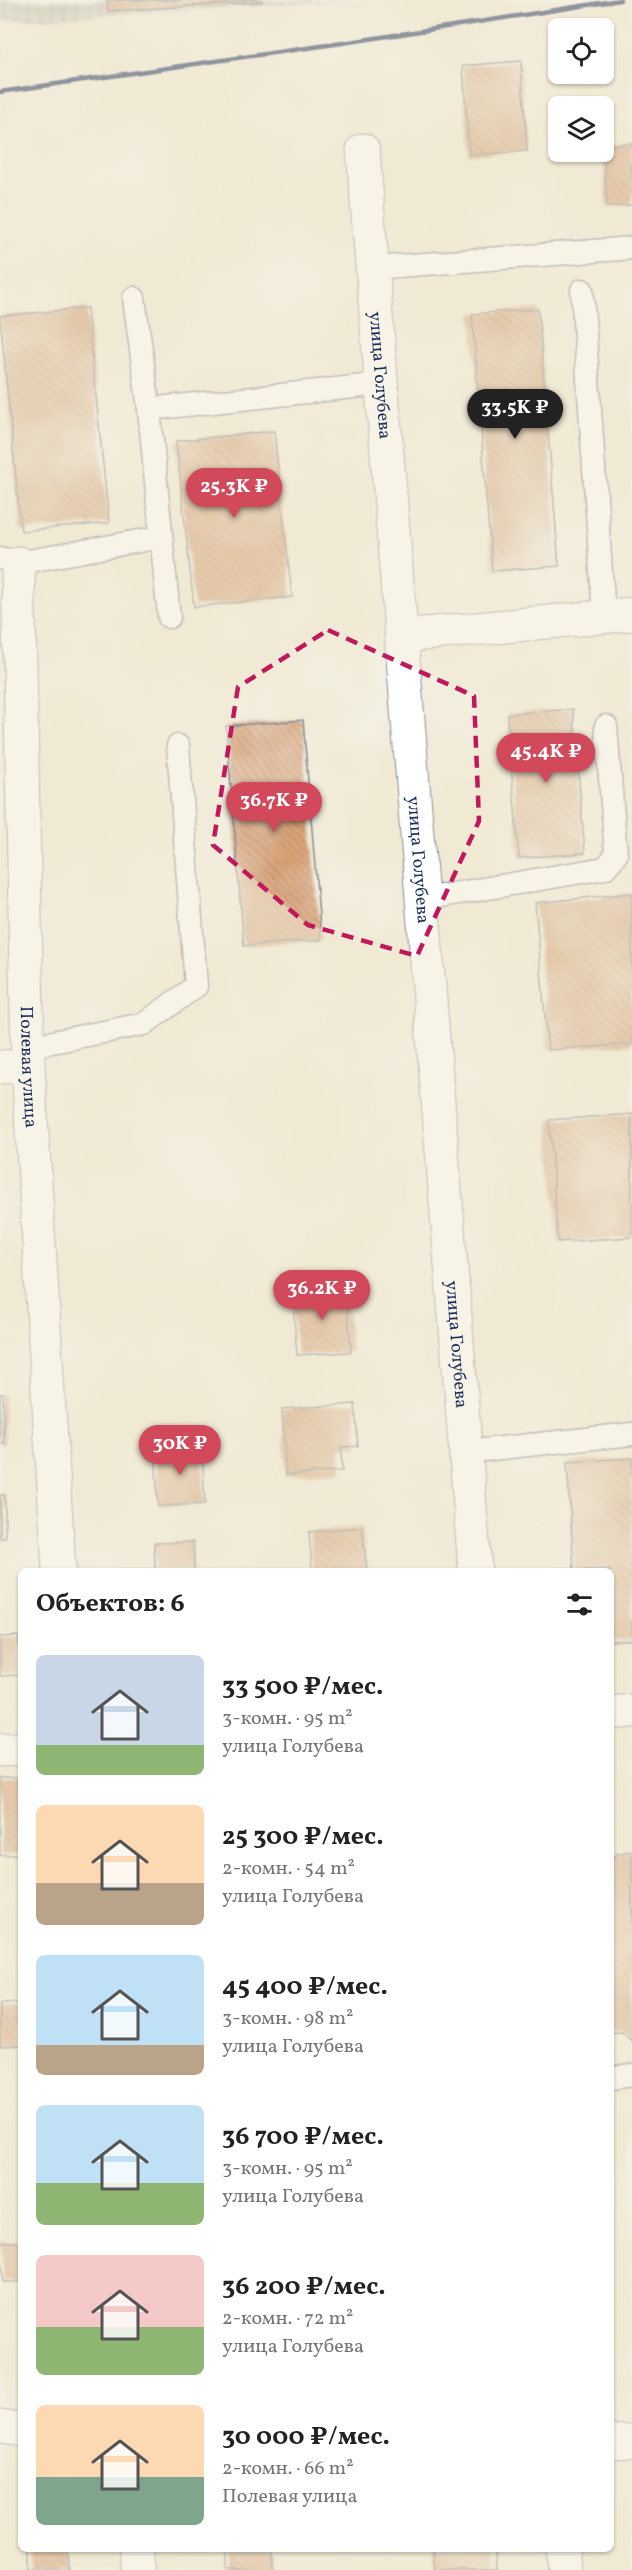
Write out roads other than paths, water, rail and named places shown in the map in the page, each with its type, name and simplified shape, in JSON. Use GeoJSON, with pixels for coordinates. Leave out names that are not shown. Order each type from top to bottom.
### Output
{"type":"FeatureCollection","features":[{"type":"Feature","properties":{"kind":"street","name":"улица Голубева"},"geometry":{"type":"LineString","coordinates":[[363,150],[424,899],[464,1452],[475,1568]]}},
{"type":"Feature","properties":{"kind":"street","name":"Полевая улица"},"geometry":{"type":"LineString","coordinates":[[9,560],[18,1060],[59,1568]]}},
{"type":"Feature","properties":{"kind":"street"},"geometry":{"type":"LineString","coordinates":[[402,636],[618,615]]}},
{"type":"Feature","properties":{"kind":"street"},"geometry":{"type":"LineString","coordinates":[[614,1713],[632,1711]]}},
{"type":"Feature","properties":{"kind":"street"},"geometry":{"type":"LineString","coordinates":[[0,1750],[18,1749]]}},
{"type":"Feature","properties":{"kind":"street"},"geometry":{"type":"LineString","coordinates":[[0,2427],[18,2430]]}},
{"type":"Feature","properties":{"kind":"street"},"geometry":{"type":"LineString","coordinates":[[614,2442],[632,2441]]}},
{"type":"Feature","properties":{"kind":"street"},"geometry":{"type":"LineString","coordinates":[[136,2552],[137,2570]]}},
{"type":"Feature","properties":{"kind":"street"},"geometry":{"type":"LineString","coordinates":[[562,2552],[564,2570]]}},
{"type":"Feature","properties":{"kind":"lane"},"geometry":{"type":"LineString","coordinates":[[373,268],[632,248]]}},
{"type":"Feature","properties":{"kind":"lane"},"geometry":{"type":"LineString","coordinates":[[582,290],[618,615]]}},
{"type":"Feature","properties":{"kind":"lane"},"geometry":{"type":"LineString","coordinates":[[134,298],[149,409],[169,617]]}},
{"type":"Feature","properties":{"kind":"lane"},"geometry":{"type":"LineString","coordinates":[[149,409],[382,384]]}},
{"type":"Feature","properties":{"kind":"lane"},"geometry":{"type":"LineString","coordinates":[[9,560],[161,537]]}},
{"type":"Feature","properties":{"kind":"lane"},"geometry":{"type":"LineString","coordinates":[[424,899],[605,868],[616,855],[606,726]]}},
{"type":"Feature","properties":{"kind":"lane"},"geometry":{"type":"LineString","coordinates":[[18,1060],[144,1024],[196,986],[178,746]]}},
{"type":"Feature","properties":{"kind":"lane"},"geometry":{"type":"LineString","coordinates":[[464,1452],[632,1434]]}},
{"type":"Feature","properties":{"kind":"lane"},"geometry":{"type":"LineString","coordinates":[[614,2077],[632,2075]]}},
{"type":"Feature","properties":{"kind":"railway"},"geometry":{"type":"LineString","coordinates":[[0,92],[356,41],[620,0]]}}]}
